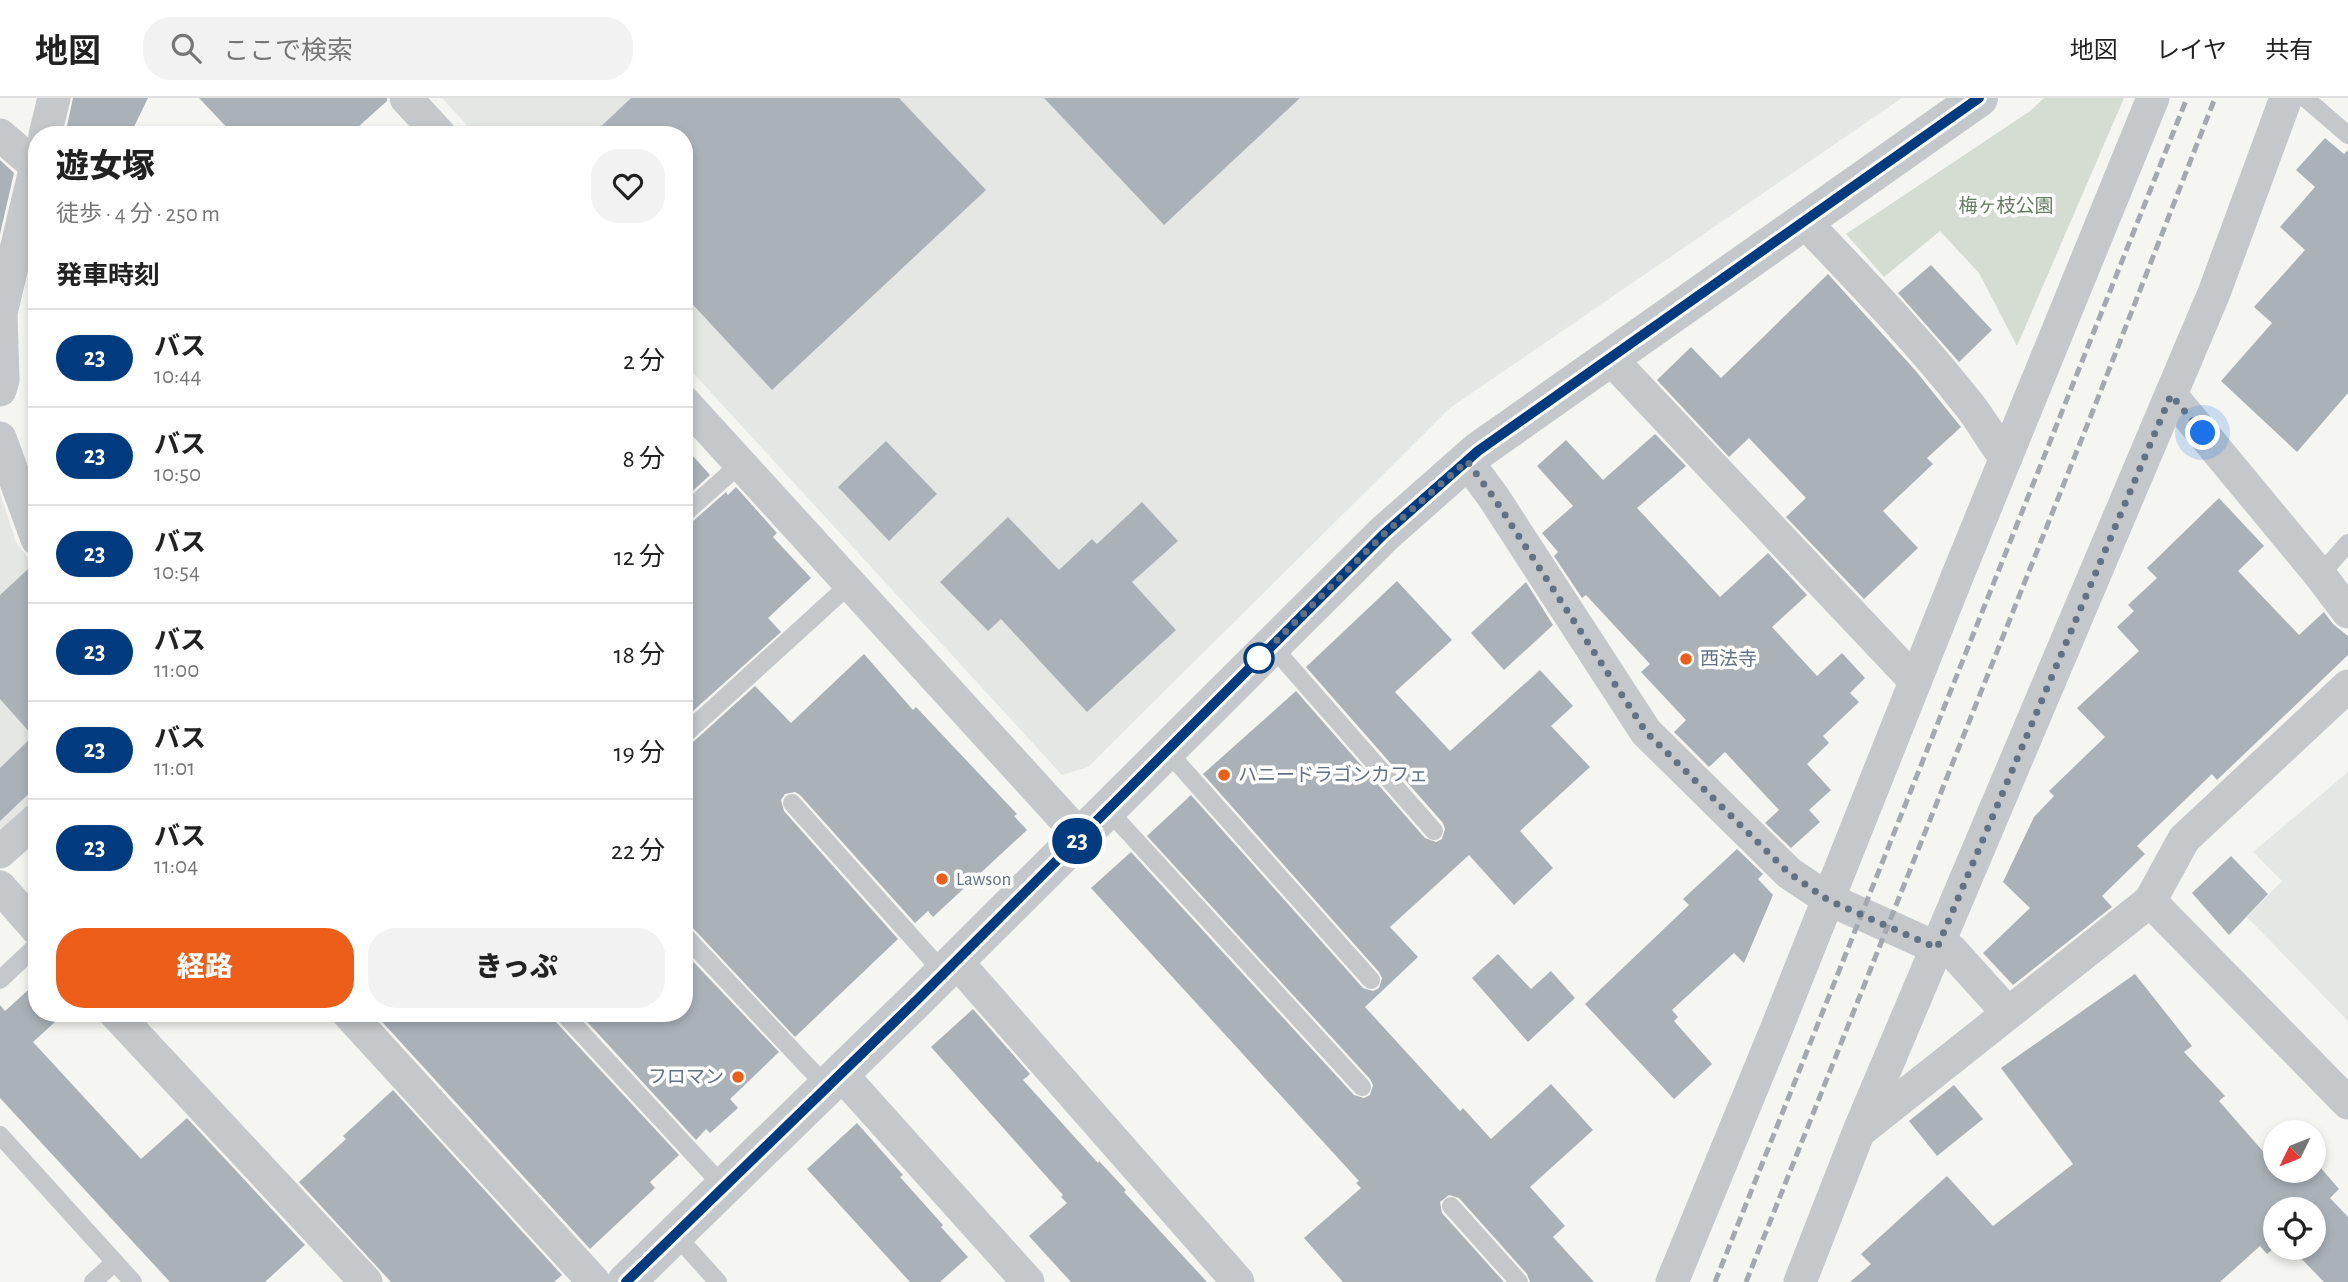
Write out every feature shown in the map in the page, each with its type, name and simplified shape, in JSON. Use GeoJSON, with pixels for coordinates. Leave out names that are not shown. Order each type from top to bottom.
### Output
{"type":"FeatureCollection","features":[{"type":"Feature","properties":{"kind":"street"},"geometry":{"type":"LineString","coordinates":[[46,126],[54,98]]}},
{"type":"Feature","properties":{"kind":"street"},"geometry":{"type":"LineString","coordinates":[[406,98],[432,126]]}},
{"type":"Feature","properties":{"kind":"street"},"geometry":{"type":"LineString","coordinates":[[634,1279],[675,1234],[950,967],[1384,534],[1478,451],[1979,98]]}},
{"type":"Feature","properties":{"kind":"street"},"geometry":{"type":"LineString","coordinates":[[1672,1282],[2154,98]]}},
{"type":"Feature","properties":{"kind":"street"},"geometry":{"type":"LineString","coordinates":[[1800,1282],[1859,1131],[2214,293],[2286,98]]}},
{"type":"Feature","properties":{"kind":"street"},"geometry":{"type":"LineString","coordinates":[[0,135],[28,149]]}},
{"type":"Feature","properties":{"kind":"street"},"geometry":{"type":"LineString","coordinates":[[0,390],[3,380],[1,313],[28,200]]}},
{"type":"Feature","properties":{"kind":"street"},"geometry":{"type":"LineString","coordinates":[[1804,221],[1877,298],[1971,407],[1990,439],[2006,458]]}},
{"type":"Feature","properties":{"kind":"street"},"geometry":{"type":"LineString","coordinates":[[1610,358],[1915,681]]}},
{"type":"Feature","properties":{"kind":"street"},"geometry":{"type":"LineString","coordinates":[[2171,395],[2348,612]]}},
{"type":"Feature","properties":{"kind":"street"},"geometry":{"type":"LineString","coordinates":[[693,412],[1081,837]]}},
{"type":"Feature","properties":{"kind":"street"},"geometry":{"type":"LineString","coordinates":[[0,438],[28,514]]}},
{"type":"Feature","properties":{"kind":"street"},"geometry":{"type":"LineString","coordinates":[[1467,461],[1502,510],[1646,732],[1789,873],[1828,900],[1937,948],[1951,950],[2008,1013]]}},
{"type":"Feature","properties":{"kind":"street"},"geometry":{"type":"LineString","coordinates":[[1859,1131],[2150,901],[2184,839],[2348,686]]}},
{"type":"Feature","properties":{"kind":"street"},"geometry":{"type":"LineString","coordinates":[[0,852],[28,827]]}},
{"type":"Feature","properties":{"kind":"street"},"geometry":{"type":"LineString","coordinates":[[0,887],[28,919]]}},
{"type":"Feature","properties":{"kind":"street"},"geometry":{"type":"LineString","coordinates":[[2150,901],[2348,1103]]}},
{"type":"Feature","properties":{"kind":"street"},"geometry":{"type":"LineString","coordinates":[[950,967],[1238,1282]]}},
{"type":"Feature","properties":{"kind":"street"},"geometry":{"type":"LineString","coordinates":[[123,1022],[366,1282]]}},
{"type":"Feature","properties":{"kind":"street"},"geometry":{"type":"LineString","coordinates":[[356,1022],[594,1282]]}},
{"type":"Feature","properties":{"kind":"street"},"geometry":{"type":"LineString","coordinates":[[834,1080],[1028,1282]]}},
{"type":"Feature","properties":{"kind":"lane"},"geometry":{"type":"LineString","coordinates":[[2305,98],[2348,135]]}},
{"type":"Feature","properties":{"kind":"lane"},"geometry":{"type":"LineString","coordinates":[[693,506],[740,464]]}},
{"type":"Feature","properties":{"kind":"lane"},"geometry":{"type":"LineString","coordinates":[[2320,575],[2348,543]]}},
{"type":"Feature","properties":{"kind":"lane"},"geometry":{"type":"LineString","coordinates":[[693,726],[850,583]]}},
{"type":"Feature","properties":{"kind":"lane"},"geometry":{"type":"LineString","coordinates":[[1272,646],[1434,831]]}},
{"type":"Feature","properties":{"kind":"lane"},"geometry":{"type":"LineString","coordinates":[[1167,751],[1371,980]]}},
{"type":"Feature","properties":{"kind":"lane"},"geometry":{"type":"LineString","coordinates":[[792,803],[950,967]]}},
{"type":"Feature","properties":{"kind":"lane"},"geometry":{"type":"LineString","coordinates":[[1108,810],[1362,1087]]}},
{"type":"Feature","properties":{"kind":"lane"},"geometry":{"type":"LineString","coordinates":[[693,944],[834,1080]]}},
{"type":"Feature","properties":{"kind":"lane"},"geometry":{"type":"LineString","coordinates":[[0,980],[28,954]]}},
{"type":"Feature","properties":{"kind":"lane"},"geometry":{"type":"LineString","coordinates":[[571,1022],[723,1187]]}},
{"type":"Feature","properties":{"kind":"lane"},"geometry":{"type":"LineString","coordinates":[[0,1135],[133,1282]]}},
{"type":"Feature","properties":{"kind":"lane"},"geometry":{"type":"LineString","coordinates":[[1451,1206],[1519,1282]]}},
{"type":"Feature","properties":{"kind":"lane"},"geometry":{"type":"LineString","coordinates":[[675,1234],[718,1282]]}},
{"type":"Feature","properties":{"kind":"lane"},"geometry":{"type":"LineString","coordinates":[[93,1282],[115,1262]]}},
{"type":"Feature","properties":{"kind":"shaded area"},"geometry":{"type":"Polygon","coordinates":[[[442,98],[1902,98],[1450,408],[1088,767],[1062,775],[693,373],[693,126],[468,126],[442,98]]]}},
{"type":"Feature","properties":{"kind":"shaded area"},"geometry":{"type":"Polygon","coordinates":[[[0,493],[16,542],[28,558],[28,810],[0,836],[0,493]]]}},
{"type":"Feature","properties":{"kind":"shaded area"},"geometry":{"type":"Polygon","coordinates":[[[2348,772],[2348,1021],[2247,917],[2282,881],[2253,852],[2348,772]]]}},
{"type":"Feature","properties":{"kind":"green space","name":"梅ヶ枝公園"},"geometry":{"type":"Polygon","coordinates":[[[2044,98],[2124,98],[2017,346],[1979,273],[1940,231],[1884,277],[1846,234],[2030,111],[2044,98]]]}},
{"type":"Feature","properties":{"kind":"building"},"geometry":{"type":"Polygon","coordinates":[[[73,98],[148,98],[134,126],[67,126],[73,98]]]}},
{"type":"Feature","properties":{"kind":"building"},"geometry":{"type":"Polygon","coordinates":[[[199,98],[387,98],[387,101],[359,126],[225,126],[199,98]]]}},
{"type":"Feature","properties":{"kind":"building"},"geometry":{"type":"Polygon","coordinates":[[[631,98],[899,98],[986,190],[772,390],[693,305],[693,126],[601,126],[631,98]]]}},
{"type":"Feature","properties":{"kind":"building"},"geometry":{"type":"Polygon","coordinates":[[[1044,98],[1300,98],[1164,225],[1044,98]]]}},
{"type":"Feature","properties":{"kind":"building"},"geometry":{"type":"Polygon","coordinates":[[[2325,138],[2344,154],[2348,150],[2348,393],[2297,452],[2221,381],[2272,323],[2254,307],[2305,250],[2280,227],[2315,187],[2296,170],[2325,138]]]}},
{"type":"Feature","properties":{"kind":"building"},"geometry":{"type":"Polygon","coordinates":[[[0,160],[14,173],[0,234],[0,160]]]}},
{"type":"Feature","properties":{"kind":"building"},"geometry":{"type":"Polygon","coordinates":[[[1931,265],[1992,330],[1959,362],[1898,293],[1931,265]]]}},
{"type":"Feature","properties":{"kind":"building"},"geometry":{"type":"Polygon","coordinates":[[[1828,274],[1915,370],[1961,427],[1927,458],[1933,464],[1883,511],[1918,548],[1864,599],[1786,517],[1806,498],[1749,438],[1729,457],[1657,380],[1691,347],[1721,378],[1828,274]]]}},
{"type":"Feature","properties":{"kind":"building"},"geometry":{"type":"Polygon","coordinates":[[[1655,434],[1686,466],[1637,508],[1720,597],[1768,553],[1807,595],[1772,627],[1817,676],[1842,653],[1865,678],[1850,693],[1859,702],[1823,736],[1829,743],[1807,764],[1831,790],[1809,810],[1820,822],[1791,848],[1765,823],[1779,810],[1725,752],[1709,767],[1674,732],[1686,720],[1641,672],[1650,664],[1586,595],[1582,598],[1554,556],[1558,552],[1542,533],[1573,506],[1537,466],[1566,440],[1603,480],[1655,434]]]}},
{"type":"Feature","properties":{"kind":"building"},"geometry":{"type":"Polygon","coordinates":[[[886,441],[937,494],[889,541],[838,487],[886,441]]]}},
{"type":"Feature","properties":{"kind":"building"},"geometry":{"type":"Polygon","coordinates":[[[693,456],[710,475],[693,491],[693,456]]]}},
{"type":"Feature","properties":{"kind":"building"},"geometry":{"type":"Polygon","coordinates":[[[736,487],[777,533],[773,537],[811,578],[768,618],[781,632],[693,711],[693,521],[726,492],[728,495],[736,487]]]}},
{"type":"Feature","properties":{"kind":"building"},"geometry":{"type":"Polygon","coordinates":[[[2219,498],[2264,546],[2238,571],[2299,635],[2324,612],[2333,624],[2348,636],[2348,655],[2217,780],[2212,774],[2137,846],[2145,854],[2102,896],[2112,907],[2013,985],[1983,953],[2030,908],[2003,882],[2034,817],[2054,796],[2049,791],[2105,737],[2077,708],[2139,651],[2117,627],[2134,611],[2128,605],[2157,578],[2147,568],[2219,498]]]}},
{"type":"Feature","properties":{"kind":"building"},"geometry":{"type":"Polygon","coordinates":[[[1142,502],[1178,541],[1132,582],[1176,630],[1087,712],[1001,619],[988,631],[940,582],[1008,517],[1059,570],[1092,539],[1097,544],[1142,502]]]}},
{"type":"Feature","properties":{"kind":"building"},"geometry":{"type":"Polygon","coordinates":[[[28,569],[28,730],[0,699],[0,595],[28,569]]]}},
{"type":"Feature","properties":{"kind":"building"},"geometry":{"type":"Polygon","coordinates":[[[1397,581],[1452,640],[1395,692],[1450,751],[1540,670],[1573,706],[1551,726],[1590,767],[1520,831],[1553,868],[1514,905],[1469,855],[1390,927],[1418,957],[1365,1007],[1460,1111],[1463,1108],[1491,1139],[1551,1084],[1593,1130],[1530,1187],[1565,1226],[1553,1237],[1594,1282],[1530,1282],[1527,1274],[1459,1198],[1449,1195],[1440,1202],[1442,1213],[1504,1282],[1343,1282],[1304,1238],[1361,1188],[1356,1183],[1359,1181],[1091,888],[1131,852],[1354,1095],[1364,1098],[1370,1095],[1373,1085],[1370,1079],[1147,836],[1191,795],[1363,988],[1373,991],[1379,988],[1382,978],[1379,972],[1203,774],[1296,691],[1425,838],[1436,842],[1442,839],[1445,829],[1443,823],[1306,667],[1397,581]]]}},
{"type":"Feature","properties":{"kind":"building"},"geometry":{"type":"Polygon","coordinates":[[[1526,582],[1553,625],[1504,670],[1471,633],[1526,582]]]}},
{"type":"Feature","properties":{"kind":"building"},"geometry":{"type":"Polygon","coordinates":[[[864,654],[913,710],[916,707],[1017,814],[1014,816],[1027,830],[933,917],[928,911],[915,923],[800,795],[795,792],[785,794],[781,800],[784,811],[898,939],[795,1037],[693,928],[693,742],[755,686],[791,723],[864,654]]]}},
{"type":"Feature","properties":{"kind":"building"},"geometry":{"type":"Polygon","coordinates":[[[28,741],[28,795],[0,821],[0,768],[28,741]]]}},
{"type":"Feature","properties":{"kind":"building"},"geometry":{"type":"Polygon","coordinates":[[[1737,849],[1763,874],[1758,879],[1773,895],[1744,963],[1734,953],[1672,1010],[1678,1017],[1674,1021],[1712,1064],[1674,1099],[1585,1004],[1689,905],[1683,899],[1737,849]]]}},
{"type":"Feature","properties":{"kind":"building"},"geometry":{"type":"Polygon","coordinates":[[[2231,856],[2268,894],[2229,935],[2192,893],[2231,856]]]}},
{"type":"Feature","properties":{"kind":"building"},"geometry":{"type":"Polygon","coordinates":[[[1498,954],[1531,989],[1551,971],[1575,998],[1528,1042],[1472,978],[1498,954]]]}},
{"type":"Feature","properties":{"kind":"building"},"geometry":{"type":"Polygon","coordinates":[[[693,961],[779,1052],[730,1099],[738,1108],[710,1133],[706,1129],[696,1140],[587,1022],[693,1022],[693,961]]]}},
{"type":"Feature","properties":{"kind":"building"},"geometry":{"type":"Polygon","coordinates":[[[2135,974],[2192,1046],[2184,1052],[2225,1096],[2219,1101],[2263,1151],[2263,1183],[2326,1183],[2326,1174],[2339,1189],[2330,1198],[2348,1217],[2348,1282],[2324,1282],[2303,1260],[2326,1260],[2326,1197],[2263,1197],[2263,1249],[2260,1246],[2220,1282],[1850,1282],[1871,1264],[1861,1254],[1947,1176],[1993,1226],[2073,1164],[2001,1068],[2135,974]]]}},
{"type":"Feature","properties":{"kind":"building"},"geometry":{"type":"Polygon","coordinates":[[[28,990],[28,1022],[55,1022],[33,1042],[141,1159],[187,1118],[305,1245],[265,1282],[170,1282],[0,1098],[0,1005],[5,1011],[28,990]]]}},
{"type":"Feature","properties":{"kind":"building"},"geometry":{"type":"Polygon","coordinates":[[[973,1009],[1030,1074],[1023,1080],[1207,1282],[1071,1282],[1029,1236],[1067,1203],[1061,1197],[1063,1195],[931,1047],[973,1009]]]}},
{"type":"Feature","properties":{"kind":"building"},"geometry":{"type":"Polygon","coordinates":[[[382,1022],[556,1022],[679,1155],[650,1182],[655,1188],[590,1249],[382,1022]]]}},
{"type":"Feature","properties":{"kind":"building"},"geometry":{"type":"Polygon","coordinates":[[[1954,1085],[1983,1119],[1937,1156],[1909,1121],[1954,1085]]]}},
{"type":"Feature","properties":{"kind":"building"},"geometry":{"type":"Polygon","coordinates":[[[393,1090],[562,1275],[554,1282],[391,1282],[299,1182],[346,1139],[343,1136],[393,1090]]]}},
{"type":"Feature","properties":{"kind":"building"},"geometry":{"type":"Polygon","coordinates":[[[857,1123],[903,1175],[900,1177],[968,1257],[940,1282],[910,1282],[807,1169],[857,1123]]]}},
{"type":"Feature","properties":{"kind":"railway"},"geometry":{"type":"LineString","coordinates":[[1715,1282],[2187,98]]}},
{"type":"Feature","properties":{"kind":"railway"},"geometry":{"type":"LineString","coordinates":[[1746,1282],[2215,98]]}},
{"type":"Feature","properties":{"kind":"bus line","name":"23"},"geometry":{"type":"LineString","coordinates":[[626,1282],[919,998],[1384,534],[1478,451],[1979,98]]}},
{"type":"Feature","properties":{"kind":"place","name":"西法寺"},"geometry":{"type":"Point","coordinates":[1686,659]}},
{"type":"Feature","properties":{"kind":"place","name":"ハニードラゴンカフェ"},"geometry":{"type":"Point","coordinates":[1224,775]}},
{"type":"Feature","properties":{"kind":"place","name":"Lawson"},"geometry":{"type":"Point","coordinates":[942,879]}},
{"type":"Feature","properties":{"kind":"place","name":"フロマン"},"geometry":{"type":"Point","coordinates":[738,1077]}},
{"type":"Feature","properties":{"kind":"route"},"geometry":{"type":"LineString","coordinates":[[1259,658],[1384,534],[1467,461],[1494,498],[1646,732],[1789,873],[1828,900],[1937,948],[2171,395],[2203,433]]}}]}
